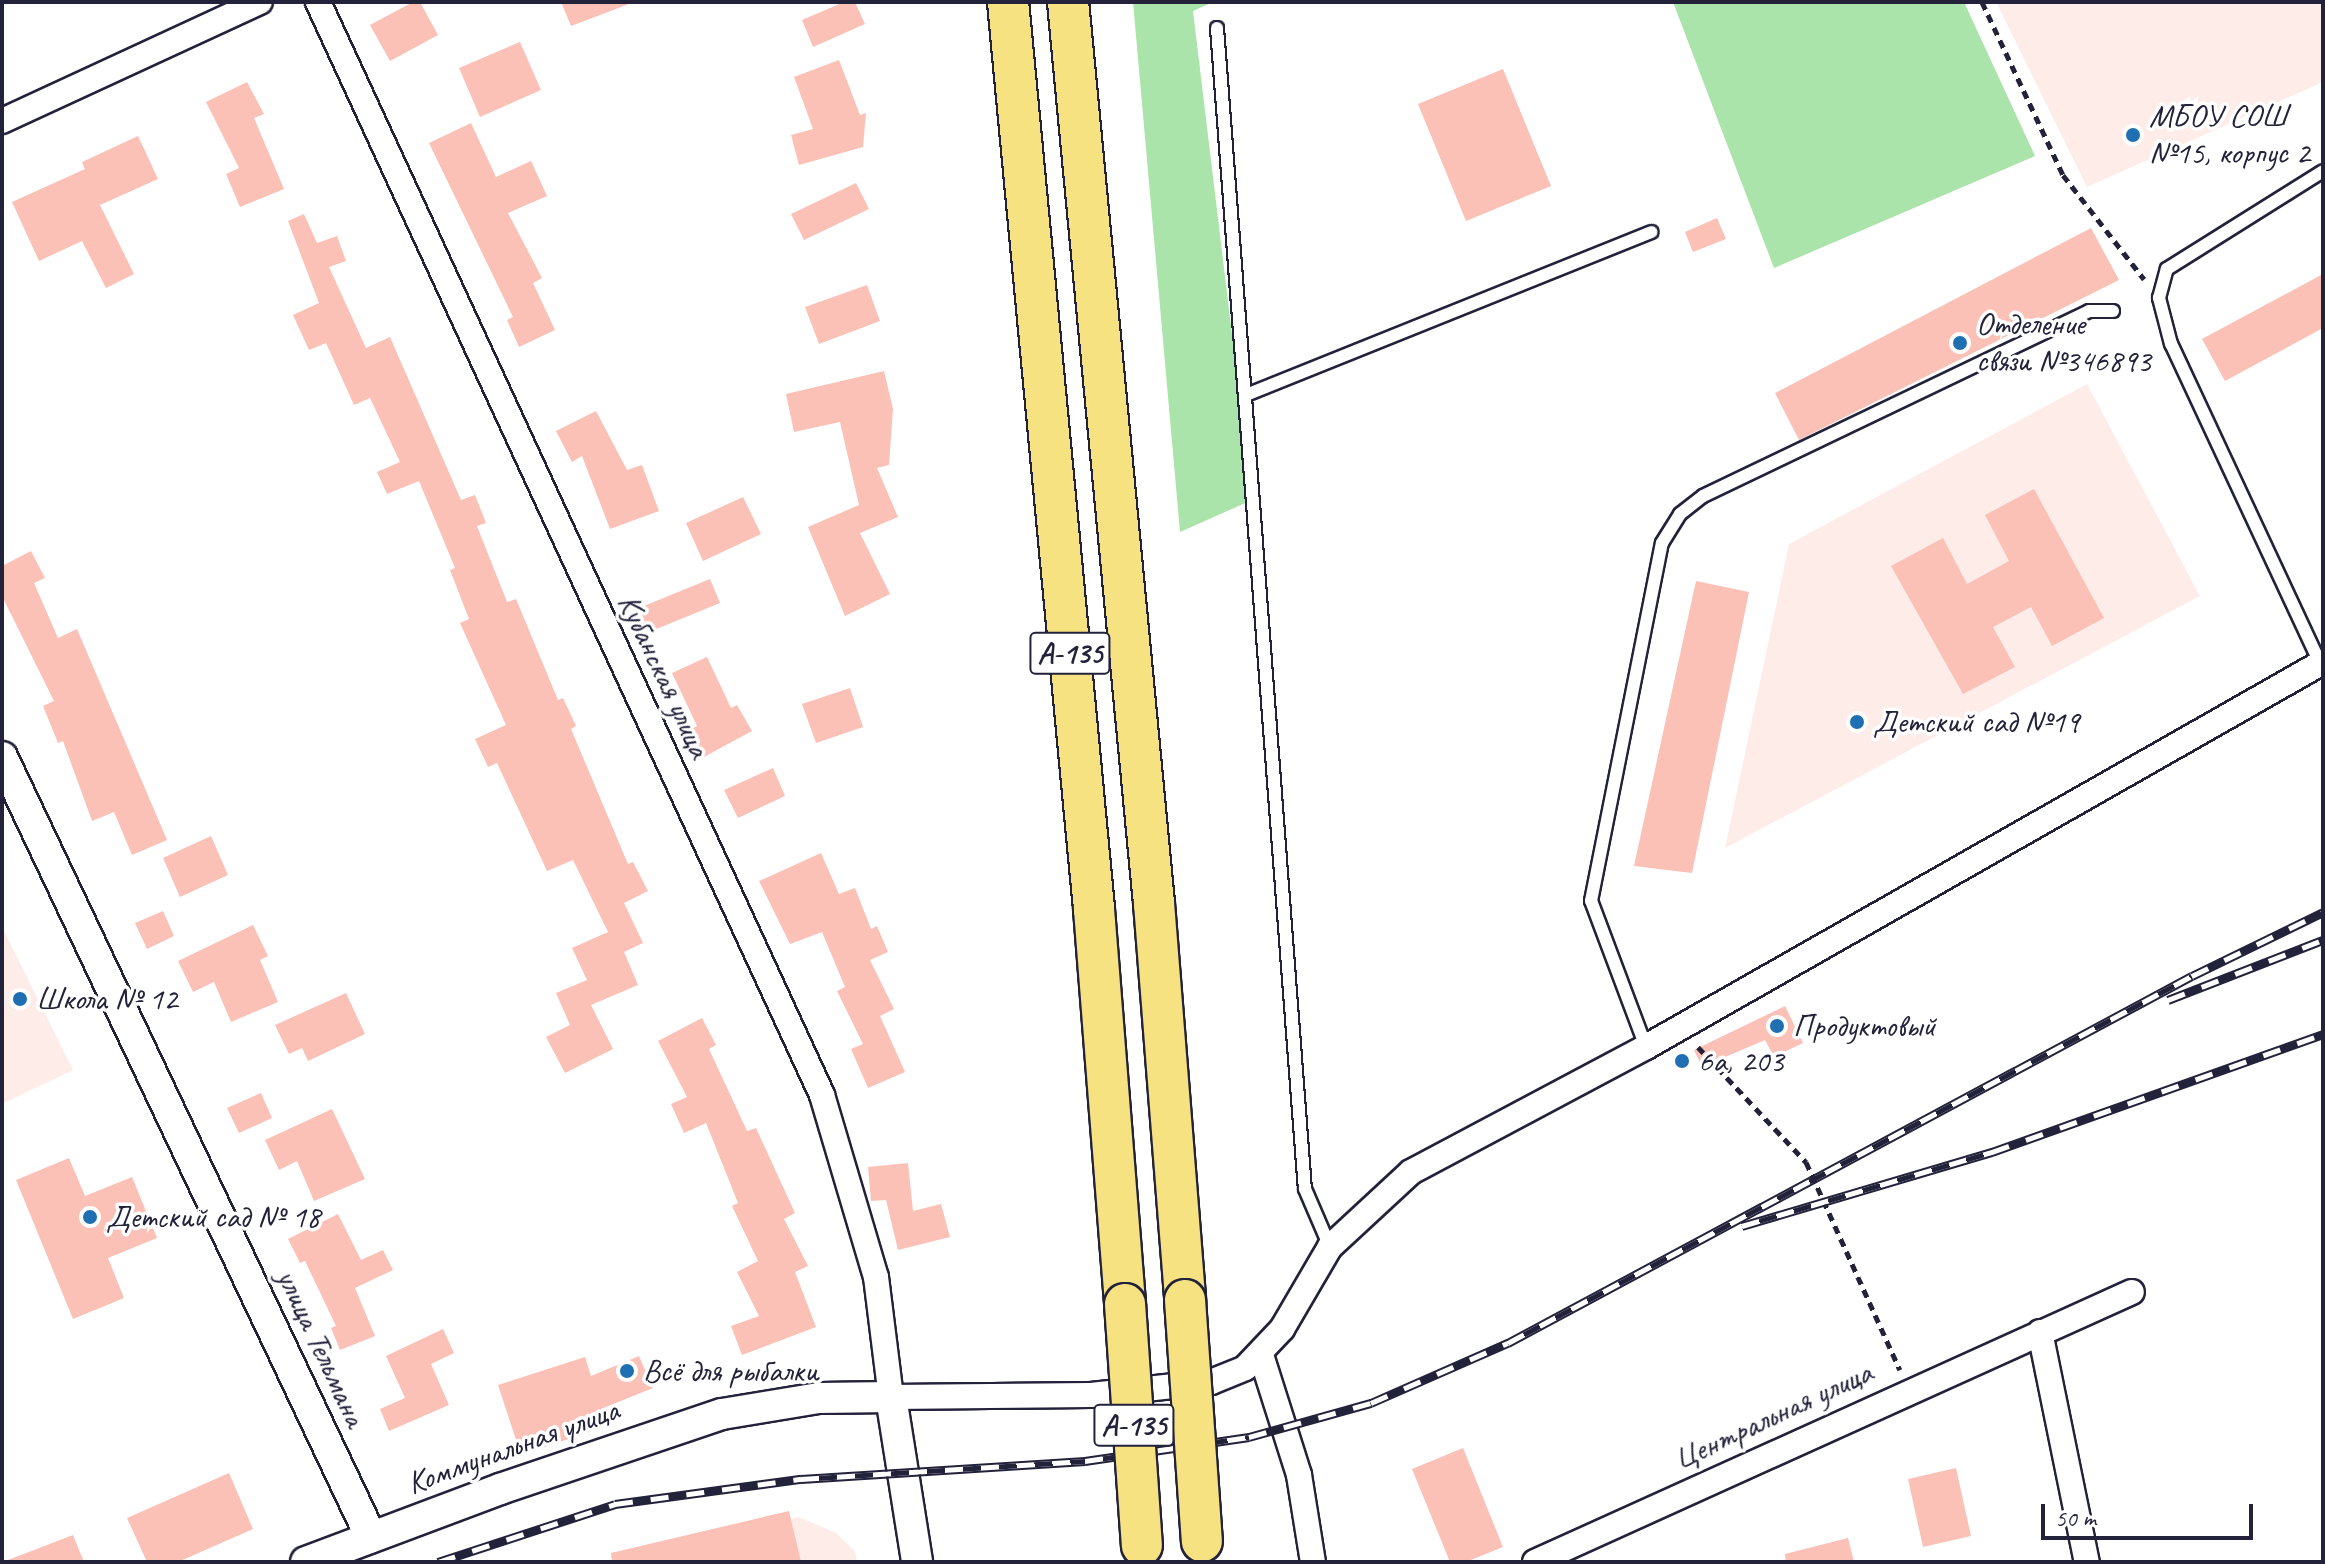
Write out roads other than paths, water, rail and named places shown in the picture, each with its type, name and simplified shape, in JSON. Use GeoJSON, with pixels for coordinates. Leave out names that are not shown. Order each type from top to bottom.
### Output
{"type":"FeatureCollection","features":[{"type":"Feature","properties":{"kind":"highway","name":"А-135"},"geometry":{"type":"LineString","coordinates":[[1008,2],[1094,909],[1143,1554]]}},
{"type":"Feature","properties":{"kind":"highway","name":"А-135"},"geometry":{"type":"LineString","coordinates":[[1068,2],[1154,903],[1202,1551]]}},
{"type":"Feature","properties":{"kind":"street"},"geometry":{"type":"LineString","coordinates":[[2,121],[260,2]]}},
{"type":"Feature","properties":{"kind":"street","name":"Кубанская улица"},"geometry":{"type":"LineString","coordinates":[[318,2],[822,1095],[876,1277],[891,1397]]}},
{"type":"Feature","properties":{"kind":"street"},"geometry":{"type":"LineString","coordinates":[[917,1562],[891,1397],[1091,1395],[1196,1384],[1245,1368],[1261,1355],[1330,1247],[1411,1172],[1680,1028],[2322,662]]}},
{"type":"Feature","properties":{"kind":"street","name":"улица Тельмана"},"geometry":{"type":"LineString","coordinates":[[2,757],[371,1537]]}},
{"type":"Feature","properties":{"kind":"street","name":"Центральная улица"},"geometry":{"type":"LineString","coordinates":[[1535,1562],[1909,1389],[2132,1292]]}},
{"type":"Feature","properties":{"kind":"street"},"geometry":{"type":"LineString","coordinates":[[2040,1332],[2087,1562]]}},
{"type":"Feature","properties":{"kind":"street"},"geometry":{"type":"LineString","coordinates":[[1261,1355],[1299,1475],[1313,1562]]}},
{"type":"Feature","properties":{"kind":"street","name":"Коммунальная улица"},"geometry":{"type":"LineString","coordinates":[[306,1562],[722,1414],[819,1398],[891,1397]]}},
{"type":"Feature","properties":{"kind":"lane"},"geometry":{"type":"LineString","coordinates":[[1217,28],[1305,1189],[1330,1247]]}},
{"type":"Feature","properties":{"kind":"lane"},"geometry":{"type":"LineString","coordinates":[[2322,662],[2171,344],[2159,298],[2167,269],[2323,171]]}},
{"type":"Feature","properties":{"kind":"lane"},"geometry":{"type":"LineString","coordinates":[[1246,395],[1651,232]]}},
{"type":"Feature","properties":{"kind":"lane"},"geometry":{"type":"LineString","coordinates":[[1646,1047],[1591,901],[1662,543],[1680,514],[1703,496],[2089,311],[2113,311]]}},
{"type":"Feature","properties":{"kind":"railway"},"geometry":{"type":"LineString","coordinates":[[438,1562],[615,1504],[801,1479],[1085,1461],[1249,1437],[1371,1403],[1508,1343],[2192,976],[2323,912]]}},
{"type":"Feature","properties":{"kind":"railway"},"geometry":{"type":"LineString","coordinates":[[2168,1000],[2323,940]]}},
{"type":"Feature","properties":{"kind":"railway"},"geometry":{"type":"LineString","coordinates":[[1742,1226],[1992,1152],[2323,1034]]}},
{"type":"Feature","properties":{"kind":"place","name":"МБОУ СОШ №15, корпус 2"},"geometry":{"type":"Point","coordinates":[2133,135]}},
{"type":"Feature","properties":{"kind":"place","name":"Отделение связи №346893"},"geometry":{"type":"Point","coordinates":[1960,343]}},
{"type":"Feature","properties":{"kind":"place","name":"Детский сад №19"},"geometry":{"type":"Point","coordinates":[1857,722]}},
{"type":"Feature","properties":{"kind":"place","name":"Школа № 12"},"geometry":{"type":"Point","coordinates":[20,999]}},
{"type":"Feature","properties":{"kind":"place","name":"Продуктовый"},"geometry":{"type":"Point","coordinates":[1777,1026]}},
{"type":"Feature","properties":{"kind":"place","name":"6a, 203"},"geometry":{"type":"Point","coordinates":[1682,1061]}},
{"type":"Feature","properties":{"kind":"place","name":"Детский сад № 18"},"geometry":{"type":"Point","coordinates":[90,1217]}},
{"type":"Feature","properties":{"kind":"place","name":"Всё для рыбалки"},"geometry":{"type":"Point","coordinates":[627,1371]}}]}
